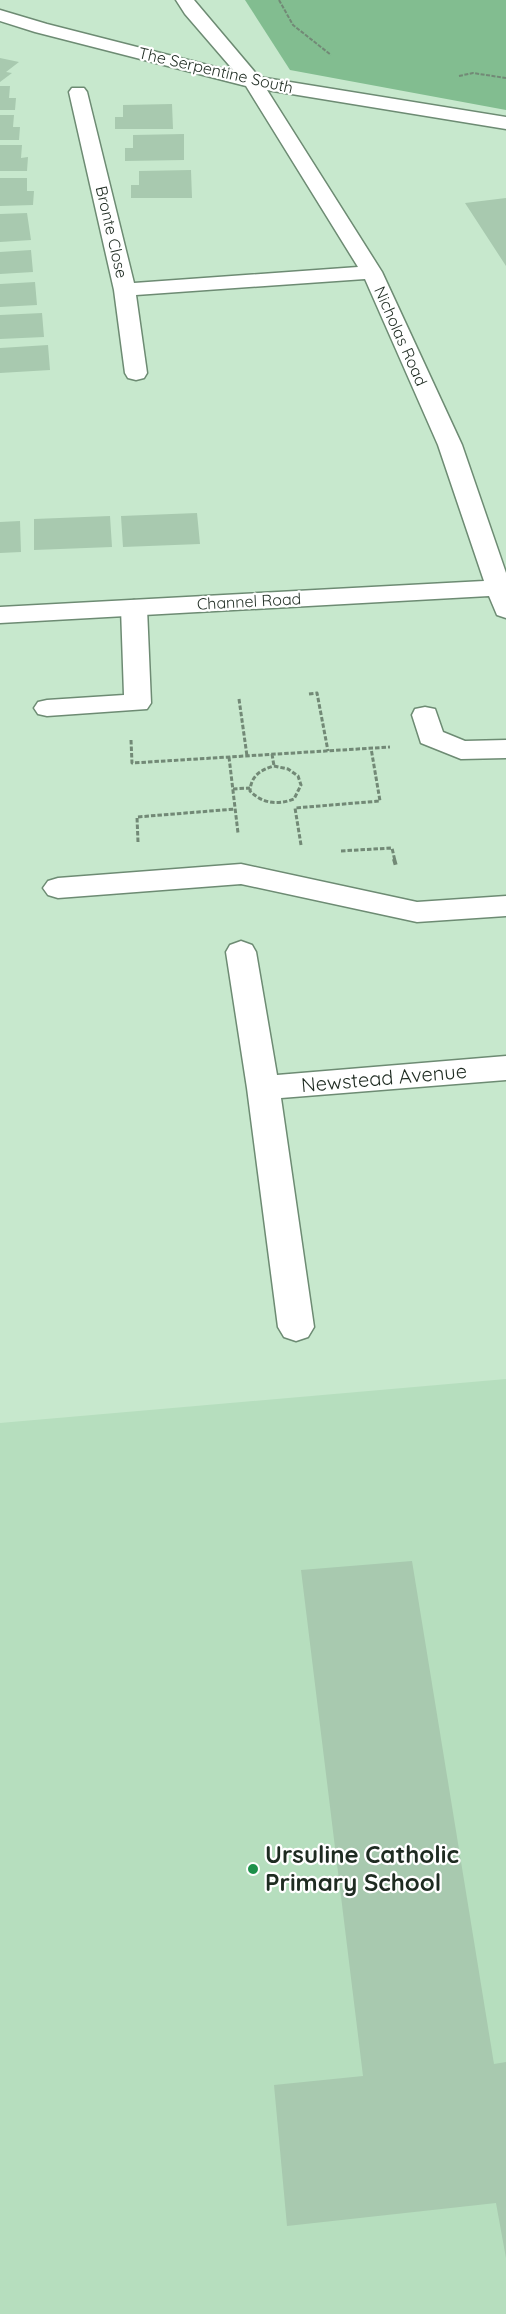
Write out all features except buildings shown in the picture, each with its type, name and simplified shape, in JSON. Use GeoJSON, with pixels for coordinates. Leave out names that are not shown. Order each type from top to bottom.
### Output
{"type":"FeatureCollection","features":[{"type":"Feature","properties":{"kind":"street","name":"Nicholas Road"},"geometry":{"type":"LineString","coordinates":[[185,0],[253,82],[372,272],[450,445],[502,599]]}},
{"type":"Feature","properties":{"kind":"street","name":"The Serpentine South"},"geometry":{"type":"LineString","coordinates":[[0,15],[41,28],[253,82],[506,123]]}},
{"type":"Feature","properties":{"kind":"street","name":"Bronte Close"},"geometry":{"type":"LineString","coordinates":[[78,92],[125,290],[136,373]]}},
{"type":"Feature","properties":{"kind":"street"},"geometry":{"type":"LineString","coordinates":[[125,290],[372,272]]}},
{"type":"Feature","properties":{"kind":"street","name":"Channel Road"},"geometry":{"type":"LineString","coordinates":[[0,615],[134,608],[502,599]]}},
{"type":"Feature","properties":{"kind":"street"},"geometry":{"type":"LineString","coordinates":[[46,708],[138,703],[134,608]]}},
{"type":"Feature","properties":{"kind":"street"},"geometry":{"type":"LineString","coordinates":[[425,715],[431,737],[461,750],[506,748]]}},
{"type":"Feature","properties":{"kind":"street"},"geometry":{"type":"LineString","coordinates":[[58,888],[243,875],[417,912],[506,906]]}},
{"type":"Feature","properties":{"kind":"street"},"geometry":{"type":"LineString","coordinates":[[241,952],[263,1088],[296,1327]]}},
{"type":"Feature","properties":{"kind":"street","name":"Newstead Avenue"},"geometry":{"type":"LineString","coordinates":[[263,1088],[506,1068]]}},
{"type":"Feature","properties":{"kind":"path"},"geometry":{"type":"LineString","coordinates":[[279,0],[282,11],[300,35],[335,57]]}},
{"type":"Feature","properties":{"kind":"path"},"geometry":{"type":"LineString","coordinates":[[473,73],[506,78]]}},
{"type":"Feature","properties":{"kind":"path"},"geometry":{"type":"LineString","coordinates":[[309,694],[316,693],[328,751]]}},
{"type":"Feature","properties":{"kind":"path"},"geometry":{"type":"LineString","coordinates":[[239,699],[247,756]]}},
{"type":"Feature","properties":{"kind":"path"},"geometry":{"type":"LineString","coordinates":[[129,704],[132,763],[446,743]]}},
{"type":"Feature","properties":{"kind":"path"},"geometry":{"type":"LineString","coordinates":[[303,854],[295,808],[380,801],[371,748]]}},
{"type":"Feature","properties":{"kind":"path"},"geometry":{"type":"LineString","coordinates":[[272,754],[274,766]]}},
{"type":"Feature","properties":{"kind":"path"},"geometry":{"type":"LineString","coordinates":[[229,757],[243,875]]}},
{"type":"Feature","properties":{"kind":"path"},"geometry":{"type":"LineString","coordinates":[[274,766],[292,770],[300,777],[302,786],[300,792],[291,800],[272,804],[255,797],[250,788],[253,777],[258,772],[274,766]]}},
{"type":"Feature","properties":{"kind":"path"},"geometry":{"type":"LineString","coordinates":[[233,789],[250,788]]}},
{"type":"Feature","properties":{"kind":"path"},"geometry":{"type":"LineString","coordinates":[[291,800],[299,807]]}},
{"type":"Feature","properties":{"kind":"path"},"geometry":{"type":"LineString","coordinates":[[140,882],[136,817],[235,809]]}},
{"type":"Feature","properties":{"kind":"path"},"geometry":{"type":"LineString","coordinates":[[336,851],[392,848],[405,909]]}},
{"type":"Feature","properties":{"kind":"shaded area"},"geometry":{"type":"Polygon","coordinates":[[[245,0],[506,0],[506,110],[290,70],[245,0]]]}},
{"type":"Feature","properties":{"kind":"shaded area","name":"Ursuline Catholic Primary School"},"geometry":{"type":"Polygon","coordinates":[[[506,1379],[506,2314],[0,2314],[0,1423],[506,1379]]]}},
{"type":"Feature","properties":{"kind":"place","name":"Ursuline Catholic Primary School"},"geometry":{"type":"Point","coordinates":[253,1869]}}]}
